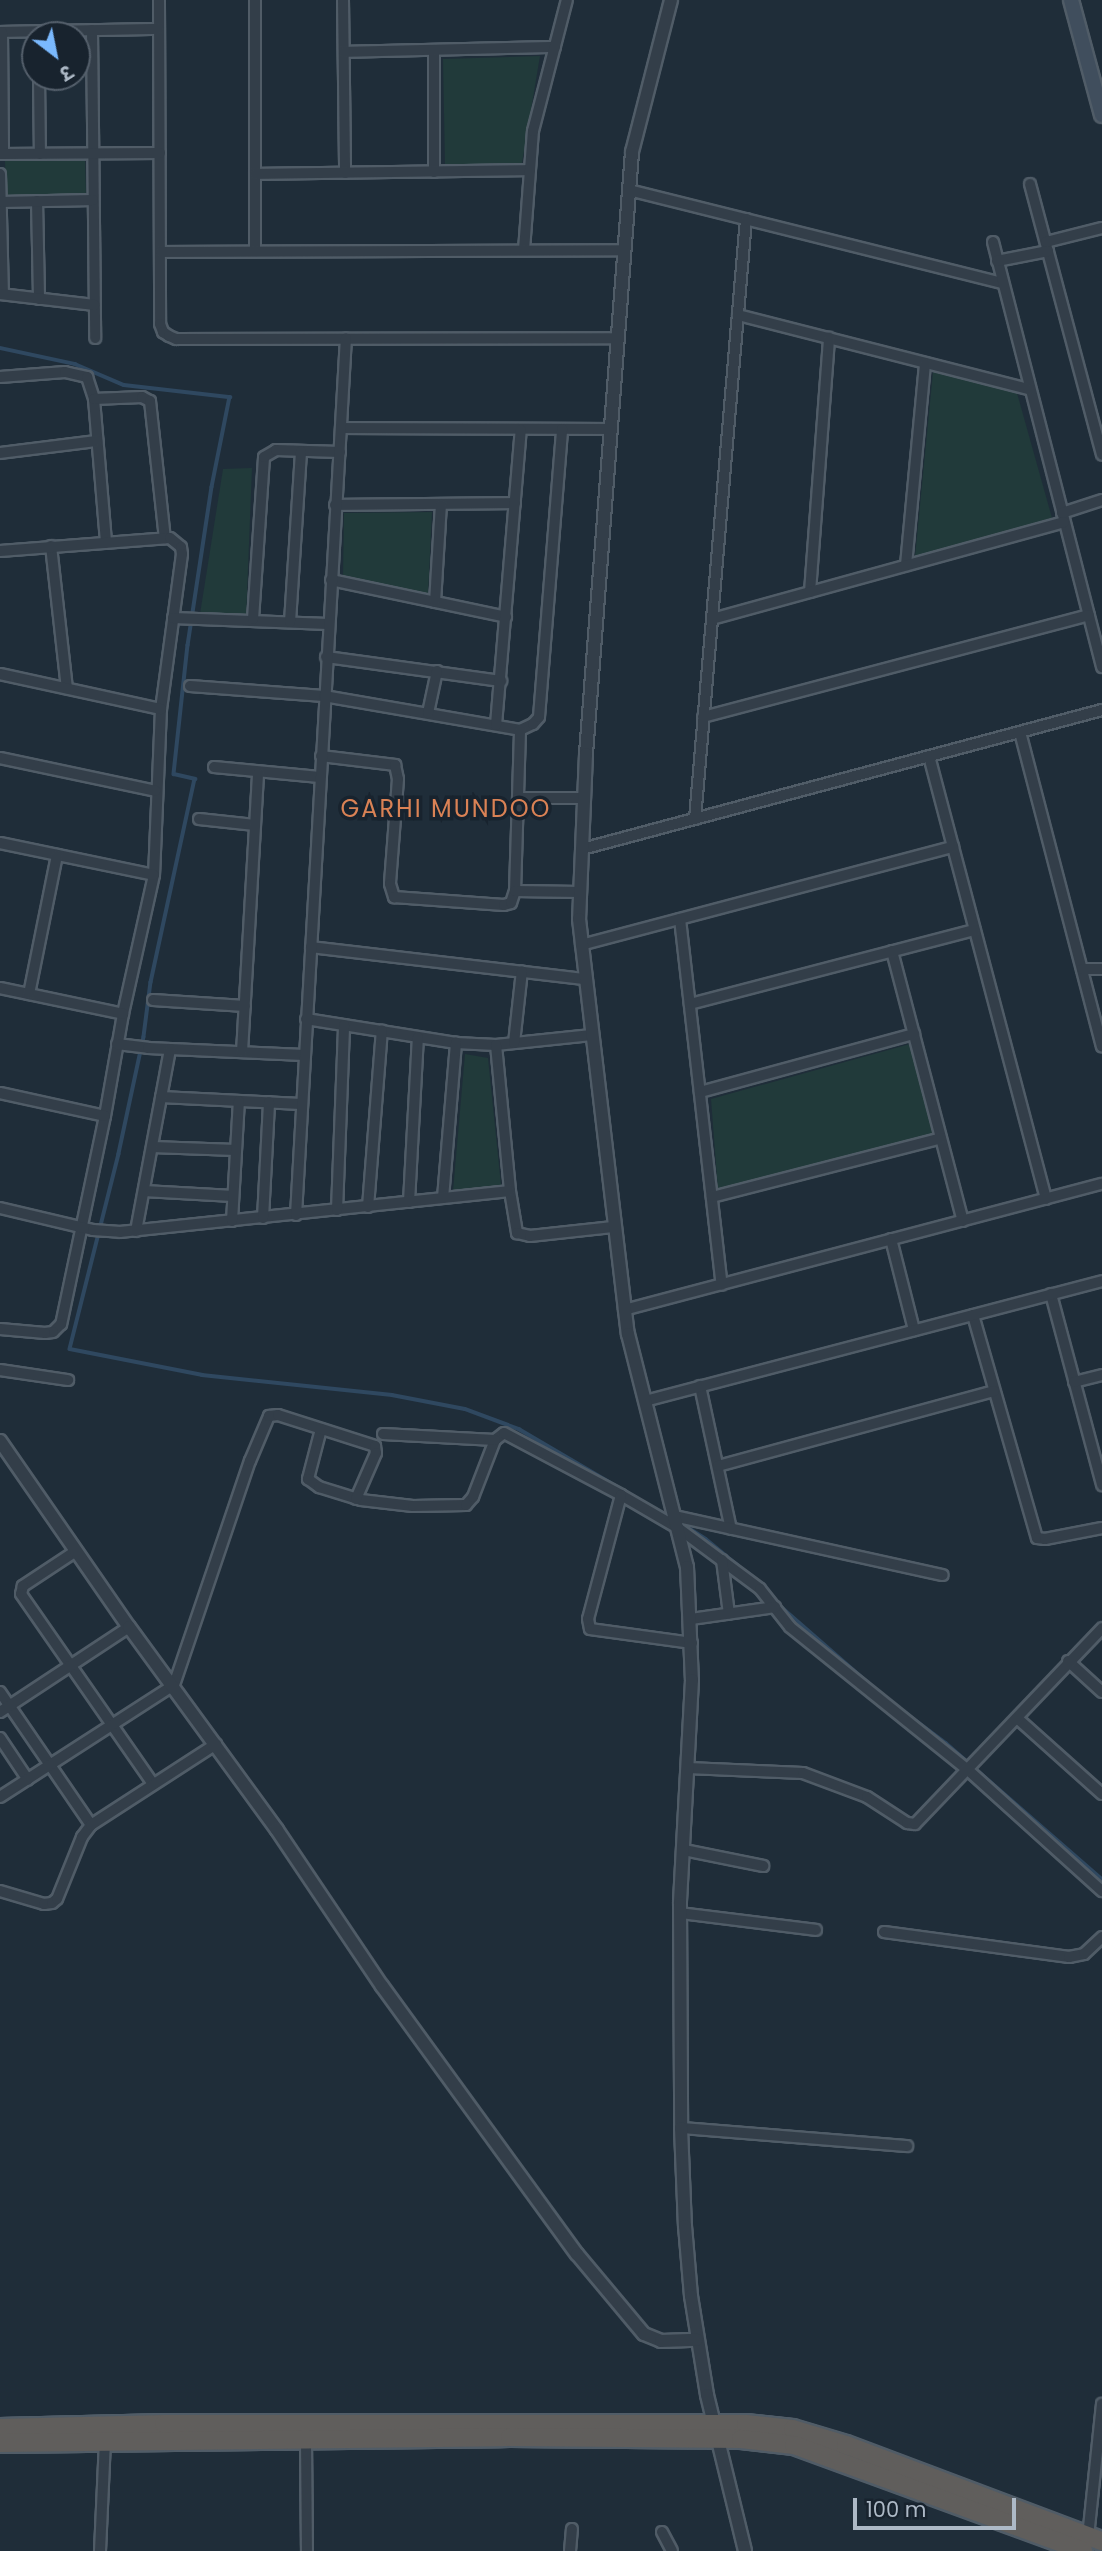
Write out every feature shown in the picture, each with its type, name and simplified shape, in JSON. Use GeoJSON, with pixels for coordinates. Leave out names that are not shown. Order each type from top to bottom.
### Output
{"type":"FeatureCollection","features":[{"type":"Feature","properties":{"kind":"highway"},"geometry":{"type":"LineString","coordinates":[[0,2428],[164,2424],[715,2431],[794,2445],[1091,2543]]}},
{"type":"Feature","properties":{"kind":"highway"},"geometry":{"type":"LineString","coordinates":[[0,2443],[306,2440],[715,2431]]}},
{"type":"Feature","properties":{"kind":"main road"},"geometry":{"type":"LineString","coordinates":[[1071,0],[1102,115]]}},
{"type":"Feature","properties":{"kind":"street"},"geometry":{"type":"LineString","coordinates":[[159,0],[160,324],[163,332],[176,339],[618,338]]}},
{"type":"Feature","properties":{"kind":"street"},"geometry":{"type":"LineString","coordinates":[[255,0],[255,251]]}},
{"type":"Feature","properties":{"kind":"street"},"geometry":{"type":"LineString","coordinates":[[343,0],[345,173]]}},
{"type":"Feature","properties":{"kind":"street"},"geometry":{"type":"LineString","coordinates":[[524,250],[533,131],[568,0]]}},
{"type":"Feature","properties":{"kind":"street"},"geometry":{"type":"LineString","coordinates":[[671,0],[632,152],[584,798],[581,945],[624,1310],[687,1567],[692,1643],[680,1913],[681,2128],[685,2226],[697,2340],[715,2431],[744,2551]]}},
{"type":"Feature","properties":{"kind":"street"},"geometry":{"type":"LineString","coordinates":[[95,338],[92,30],[159,29]]}},
{"type":"Feature","properties":{"kind":"street"},"geometry":{"type":"LineString","coordinates":[[21,33],[1,32],[1,154],[160,153]]}},
{"type":"Feature","properties":{"kind":"street"},"geometry":{"type":"LineString","coordinates":[[344,52],[555,47]]}},
{"type":"Feature","properties":{"kind":"street"},"geometry":{"type":"LineString","coordinates":[[434,50],[434,172]]}},
{"type":"Feature","properties":{"kind":"street"},"geometry":{"type":"LineString","coordinates":[[39,91],[40,154]]}},
{"type":"Feature","properties":{"kind":"street"},"geometry":{"type":"LineString","coordinates":[[255,174],[530,170]]}},
{"type":"Feature","properties":{"kind":"street"},"geometry":{"type":"LineString","coordinates":[[0,174],[1,294],[94,305]]}},
{"type":"Feature","properties":{"kind":"street"},"geometry":{"type":"LineString","coordinates":[[1030,184],[1102,455]]}},
{"type":"Feature","properties":{"kind":"street"},"geometry":{"type":"LineString","coordinates":[[629,190],[1002,283]]}},
{"type":"Feature","properties":{"kind":"street"},"geometry":{"type":"LineString","coordinates":[[1,202],[93,200]]}},
{"type":"Feature","properties":{"kind":"street"},"geometry":{"type":"LineString","coordinates":[[37,201],[38,299]]}},
{"type":"Feature","properties":{"kind":"street"},"geometry":{"type":"LineString","coordinates":[[695,819],[746,219]]}},
{"type":"Feature","properties":{"kind":"street"},"geometry":{"type":"LineString","coordinates":[[997,261],[1102,228]]}},
{"type":"Feature","properties":{"kind":"street"},"geometry":{"type":"LineString","coordinates":[[993,242],[1102,667]]}},
{"type":"Feature","properties":{"kind":"street"},"geometry":{"type":"LineString","coordinates":[[161,252],[625,250]]}},
{"type":"Feature","properties":{"kind":"street"},"geometry":{"type":"LineString","coordinates":[[738,315],[1029,389]]}},
{"type":"Feature","properties":{"kind":"street"},"geometry":{"type":"LineString","coordinates":[[296,1215],[346,338]]}},
{"type":"Feature","properties":{"kind":"street"},"geometry":{"type":"LineString","coordinates":[[810,592],[829,338]]}},
{"type":"Feature","properties":{"kind":"street"},"geometry":{"type":"LineString","coordinates":[[906,565],[925,363]]}},
{"type":"Feature","properties":{"kind":"street"},"geometry":{"type":"LineString","coordinates":[[0,377],[77,372],[87,377],[94,399],[106,542]]}},
{"type":"Feature","properties":{"kind":"street"},"geometry":{"type":"LineString","coordinates":[[94,399],[142,397],[150,401],[165,538]]}},
{"type":"Feature","properties":{"kind":"street"},"geometry":{"type":"LineString","coordinates":[[341,428],[611,429]]}},
{"type":"Feature","properties":{"kind":"street"},"geometry":{"type":"LineString","coordinates":[[190,686],[324,696],[520,730],[539,717],[562,429]]}},
{"type":"Feature","properties":{"kind":"street"},"geometry":{"type":"LineString","coordinates":[[496,725],[521,430]]}},
{"type":"Feature","properties":{"kind":"street"},"geometry":{"type":"LineString","coordinates":[[0,453],[97,441]]}},
{"type":"Feature","properties":{"kind":"street"},"geometry":{"type":"LineString","coordinates":[[253,619],[261,463],[264,457],[276,450],[340,452]]}},
{"type":"Feature","properties":{"kind":"street"},"geometry":{"type":"LineString","coordinates":[[290,622],[300,451]]}},
{"type":"Feature","properties":{"kind":"street"},"geometry":{"type":"LineString","coordinates":[[712,619],[906,565],[1063,517],[1102,500]]}},
{"type":"Feature","properties":{"kind":"street"},"geometry":{"type":"LineString","coordinates":[[335,505],[515,503]]}},
{"type":"Feature","properties":{"kind":"street"},"geometry":{"type":"LineString","coordinates":[[435,602],[441,504]]}},
{"type":"Feature","properties":{"kind":"street"},"geometry":{"type":"LineString","coordinates":[[0,551],[165,538],[176,541],[182,554],[161,709],[154,875],[58,1329],[46,1333],[0,1329]]}},
{"type":"Feature","properties":{"kind":"street"},"geometry":{"type":"LineString","coordinates":[[51,546],[67,688]]}},
{"type":"Feature","properties":{"kind":"street"},"geometry":{"type":"LineString","coordinates":[[331,580],[506,617]]}},
{"type":"Feature","properties":{"kind":"street"},"geometry":{"type":"LineString","coordinates":[[703,717],[1088,615]]}},
{"type":"Feature","properties":{"kind":"street"},"geometry":{"type":"LineString","coordinates":[[173,618],[328,624]]}},
{"type":"Feature","properties":{"kind":"street"},"geometry":{"type":"LineString","coordinates":[[326,657],[501,681]]}},
{"type":"Feature","properties":{"kind":"street"},"geometry":{"type":"LineString","coordinates":[[428,713],[437,671]]}},
{"type":"Feature","properties":{"kind":"street"},"geometry":{"type":"LineString","coordinates":[[0,674],[161,709]]}},
{"type":"Feature","properties":{"kind":"street"},"geometry":{"type":"LineString","coordinates":[[582,849],[1102,710]]}},
{"type":"Feature","properties":{"kind":"street"},"geometry":{"type":"LineString","coordinates":[[321,756],[395,765],[398,779],[390,884],[394,897],[504,905],[511,903],[514,891],[520,730]]}},
{"type":"Feature","properties":{"kind":"street"},"geometry":{"type":"LineString","coordinates":[[1020,732],[1102,1047]]}},
{"type":"Feature","properties":{"kind":"street"},"geometry":{"type":"LineString","coordinates":[[929,756],[1046,1199]]}},
{"type":"Feature","properties":{"kind":"street"},"geometry":{"type":"LineString","coordinates":[[0,758],[156,791]]}},
{"type":"Feature","properties":{"kind":"street"},"geometry":{"type":"LineString","coordinates":[[214,767],[320,777]]}},
{"type":"Feature","properties":{"kind":"street"},"geometry":{"type":"LineString","coordinates":[[242,1052],[258,773]]}},
{"type":"Feature","properties":{"kind":"street"},"geometry":{"type":"LineString","coordinates":[[518,798],[584,798]]}},
{"type":"Feature","properties":{"kind":"street"},"geometry":{"type":"LineString","coordinates":[[199,819],[255,825]]}},
{"type":"Feature","properties":{"kind":"street"},"geometry":{"type":"LineString","coordinates":[[0,843],[154,875]]}},
{"type":"Feature","properties":{"kind":"street"},"geometry":{"type":"LineString","coordinates":[[581,945],[953,847]]}},
{"type":"Feature","properties":{"kind":"street"},"geometry":{"type":"LineString","coordinates":[[29,994],[57,855]]}},
{"type":"Feature","properties":{"kind":"street"},"geometry":{"type":"LineString","coordinates":[[514,891],[580,892]]}},
{"type":"Feature","properties":{"kind":"street"},"geometry":{"type":"LineString","coordinates":[[680,919],[722,1285]]}},
{"type":"Feature","properties":{"kind":"street"},"geometry":{"type":"LineString","coordinates":[[690,1004],[975,930]]}},
{"type":"Feature","properties":{"kind":"street"},"geometry":{"type":"LineString","coordinates":[[311,947],[585,979]]}},
{"type":"Feature","properties":{"kind":"street"},"geometry":{"type":"LineString","coordinates":[[892,951],[963,1221]]}},
{"type":"Feature","properties":{"kind":"street"},"geometry":{"type":"LineString","coordinates":[[1082,969],[1102,970]]}},
{"type":"Feature","properties":{"kind":"street"},"geometry":{"type":"LineString","coordinates":[[514,1043],[522,971]]}},
{"type":"Feature","properties":{"kind":"street"},"geometry":{"type":"LineString","coordinates":[[0,988],[123,1014]]}},
{"type":"Feature","properties":{"kind":"street"},"geometry":{"type":"LineString","coordinates":[[153,1000],[245,1006]]}},
{"type":"Feature","properties":{"kind":"street"},"geometry":{"type":"LineString","coordinates":[[306,1019],[456,1043],[496,1045],[591,1035]]}},
{"type":"Feature","properties":{"kind":"street"},"geometry":{"type":"LineString","coordinates":[[337,1210],[344,1025]]}},
{"type":"Feature","properties":{"kind":"street"},"geometry":{"type":"LineString","coordinates":[[368,1207],[382,1031]]}},
{"type":"Feature","properties":{"kind":"street"},"geometry":{"type":"LineString","coordinates":[[700,1092],[914,1034]]}},
{"type":"Feature","properties":{"kind":"street"},"geometry":{"type":"LineString","coordinates":[[410,1202],[418,1037]]}},
{"type":"Feature","properties":{"kind":"street"},"geometry":{"type":"LineString","coordinates":[[443,1198],[456,1043]]}},
{"type":"Feature","properties":{"kind":"street"},"geometry":{"type":"LineString","coordinates":[[117,1044],[148,1048],[304,1055]]}},
{"type":"Feature","properties":{"kind":"street"},"geometry":{"type":"LineString","coordinates":[[496,1045],[510,1191],[517,1233],[523,1236],[613,1227]]}},
{"type":"Feature","properties":{"kind":"street"},"geometry":{"type":"LineString","coordinates":[[136,1231],[170,1049]]}},
{"type":"Feature","properties":{"kind":"street"},"geometry":{"type":"LineString","coordinates":[[0,1093],[105,1116]]}},
{"type":"Feature","properties":{"kind":"street"},"geometry":{"type":"LineString","coordinates":[[161,1097],[301,1104]]}},
{"type":"Feature","properties":{"kind":"street"},"geometry":{"type":"LineString","coordinates":[[232,1221],[239,1101]]}},
{"type":"Feature","properties":{"kind":"street"},"geometry":{"type":"LineString","coordinates":[[263,1218],[268,1102]]}},
{"type":"Feature","properties":{"kind":"street"},"geometry":{"type":"LineString","coordinates":[[712,1197],[942,1138]]}},
{"type":"Feature","properties":{"kind":"street"},"geometry":{"type":"LineString","coordinates":[[152,1147],[236,1150]]}},
{"type":"Feature","properties":{"kind":"street"},"geometry":{"type":"LineString","coordinates":[[624,1310],[1102,1184]]}},
{"type":"Feature","properties":{"kind":"street"},"geometry":{"type":"LineString","coordinates":[[144,1191],[233,1196]]}},
{"type":"Feature","properties":{"kind":"street"},"geometry":{"type":"LineString","coordinates":[[0,1208],[99,1230],[136,1231],[510,1191]]}},
{"type":"Feature","properties":{"kind":"street"},"geometry":{"type":"LineString","coordinates":[[891,1239],[914,1330]]}},
{"type":"Feature","properties":{"kind":"street"},"geometry":{"type":"LineString","coordinates":[[645,1401],[1102,1280]]}},
{"type":"Feature","properties":{"kind":"street"},"geometry":{"type":"LineString","coordinates":[[1051,1294],[1102,1485]]}},
{"type":"Feature","properties":{"kind":"street"},"geometry":{"type":"LineString","coordinates":[[973,1315],[1037,1538],[1045,1539],[1102,1528]]}},
{"type":"Feature","properties":{"kind":"street"},"geometry":{"type":"LineString","coordinates":[[0,1370],[68,1381]]}},
{"type":"Feature","properties":{"kind":"street"},"geometry":{"type":"LineString","coordinates":[[1074,1382],[1102,1375]]}},
{"type":"Feature","properties":{"kind":"street"},"geometry":{"type":"LineString","coordinates":[[700,1386],[731,1529]]}},
{"type":"Feature","properties":{"kind":"street"},"geometry":{"type":"LineString","coordinates":[[718,1466],[994,1391]]}},
{"type":"Feature","properties":{"kind":"street"},"geometry":{"type":"LineString","coordinates":[[0,1797],[174,1685],[266,1420],[270,1416],[278,1415],[377,1449],[356,1499]]}},
{"type":"Feature","properties":{"kind":"street"},"geometry":{"type":"LineString","coordinates":[[321,1429],[308,1479],[319,1487],[356,1499],[413,1506],[466,1505],[474,1497],[495,1440],[499,1434],[510,1433],[621,1495],[676,1522],[760,1589],[790,1627],[971,1766],[1102,1891]]}},
{"type":"Feature","properties":{"kind":"street"},"geometry":{"type":"LineString","coordinates":[[383,1434],[495,1440]]}},
{"type":"Feature","properties":{"kind":"street"},"geometry":{"type":"LineString","coordinates":[[0,1441],[129,1627],[216,1744],[382,1986],[560,2232],[636,2328],[653,2340],[697,2340]]}},
{"type":"Feature","properties":{"kind":"street"},"geometry":{"type":"LineString","coordinates":[[621,1495],[588,1619],[590,1629],[692,1643]]}},
{"type":"Feature","properties":{"kind":"street"},"geometry":{"type":"LineString","coordinates":[[676,1522],[731,1529],[943,1575]]}},
{"type":"Feature","properties":{"kind":"street"},"geometry":{"type":"LineString","coordinates":[[76,1551],[20,1590],[110,1726],[153,1784]]}},
{"type":"Feature","properties":{"kind":"street"},"geometry":{"type":"LineString","coordinates":[[722,1560],[730,1614]]}},
{"type":"Feature","properties":{"kind":"street"},"geometry":{"type":"LineString","coordinates":[[691,1619],[775,1608]]}},
{"type":"Feature","properties":{"kind":"street"},"geometry":{"type":"LineString","coordinates":[[5,1709],[69,1664],[129,1627]]}},
{"type":"Feature","properties":{"kind":"street"},"geometry":{"type":"LineString","coordinates":[[688,1768],[803,1773],[867,1797],[907,1823],[915,1824],[1102,1628]]}},
{"type":"Feature","properties":{"kind":"street"},"geometry":{"type":"LineString","coordinates":[[1068,1661],[1102,1692]]}},
{"type":"Feature","properties":{"kind":"street"},"geometry":{"type":"LineString","coordinates":[[0,1692],[5,1709],[50,1766],[91,1825]]}},
{"type":"Feature","properties":{"kind":"street"},"geometry":{"type":"LineString","coordinates":[[1017,1718],[1102,1794]]}},
{"type":"Feature","properties":{"kind":"street"},"geometry":{"type":"LineString","coordinates":[[0,1738],[28,1780]]}},
{"type":"Feature","properties":{"kind":"street"},"geometry":{"type":"LineString","coordinates":[[0,1891],[44,1904],[52,1903],[57,1899],[82,1837],[91,1825],[216,1744]]}},
{"type":"Feature","properties":{"kind":"street"},"geometry":{"type":"LineString","coordinates":[[684,1850],[763,1866]]}},
{"type":"Feature","properties":{"kind":"street"},"geometry":{"type":"LineString","coordinates":[[680,1913],[816,1930]]}},
{"type":"Feature","properties":{"kind":"street"},"geometry":{"type":"LineString","coordinates":[[884,1931],[1069,1957],[1084,1954],[1102,1937]]}},
{"type":"Feature","properties":{"kind":"street"},"geometry":{"type":"LineString","coordinates":[[681,2128],[907,2146]]}},
{"type":"Feature","properties":{"kind":"street"},"geometry":{"type":"LineString","coordinates":[[1091,2543],[1102,2404]]}},
{"type":"Feature","properties":{"kind":"street"},"geometry":{"type":"LineString","coordinates":[[306,2440],[307,2551]]}},
{"type":"Feature","properties":{"kind":"street"},"geometry":{"type":"LineString","coordinates":[[100,2551],[106,2441]]}},
{"type":"Feature","properties":{"kind":"street"},"geometry":{"type":"LineString","coordinates":[[570,2551],[572,2529]]}},
{"type":"Feature","properties":{"kind":"street"},"geometry":{"type":"LineString","coordinates":[[662,2532],[672,2551]]}},
{"type":"Feature","properties":{"kind":"green space"},"geometry":{"type":"Polygon","coordinates":[[[540,56],[522,163],[445,165],[443,59],[540,56]]]}},
{"type":"Feature","properties":{"kind":"green space"},"geometry":{"type":"Polygon","coordinates":[[[85,158],[86,195],[6,197],[5,161],[85,158]]]}},
{"type":"Feature","properties":{"kind":"green space"},"geometry":{"type":"Polygon","coordinates":[[[933,372],[1017,393],[1052,518],[915,557],[933,372]]]}},
{"type":"Feature","properties":{"kind":"green space"},"geometry":{"type":"Polygon","coordinates":[[[252,468],[246,619],[200,614],[223,469],[252,468]]]}},
{"type":"Feature","properties":{"kind":"green space"},"geometry":{"type":"Polygon","coordinates":[[[432,512],[428,594],[343,575],[344,513],[432,512]]]}},
{"type":"Feature","properties":{"kind":"green space"},"geometry":{"type":"Polygon","coordinates":[[[910,1044],[933,1135],[718,1190],[711,1099],[910,1044]]]}},
{"type":"Feature","properties":{"kind":"green space"},"geometry":{"type":"Polygon","coordinates":[[[465,1054],[488,1058],[501,1185],[453,1191],[465,1054]]]}},
{"type":"Feature","properties":{"kind":"waterway"},"geometry":{"type":"LineString","coordinates":[[0,348],[75,364],[124,385],[230,397],[212,487],[188,645],[174,774],[195,779],[151,982],[144,1037],[119,1154],[70,1349],[202,1375],[392,1395],[465,1409],[519,1429],[659,1511]]}},
{"type":"Feature","properties":{"kind":"waterway"},"geometry":{"type":"LineString","coordinates":[[687,1527],[740,1567]]}},
{"type":"Feature","properties":{"kind":"waterway"},"geometry":{"type":"LineString","coordinates":[[778,1604],[872,1686]]}},
{"type":"Feature","properties":{"kind":"waterway"},"geometry":{"type":"LineString","coordinates":[[903,1711],[946,1743],[1102,1879]]}},
{"type":"Feature","properties":{"kind":"district","name":"GARHI MUNDOO"},"geometry":{"type":"Point","coordinates":[446,809]}}]}
